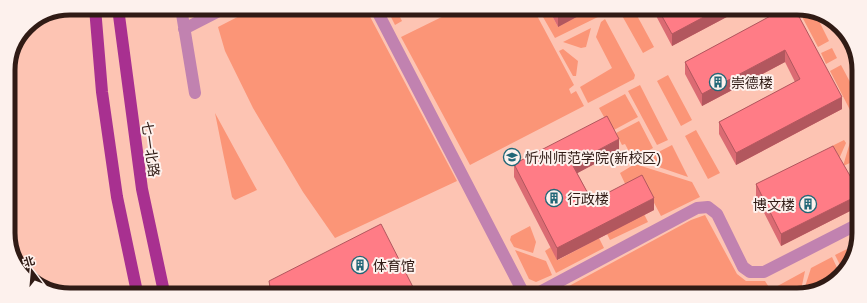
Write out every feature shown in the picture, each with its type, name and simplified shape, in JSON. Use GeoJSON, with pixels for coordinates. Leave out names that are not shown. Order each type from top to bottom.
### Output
{"type":"FeatureCollection","features":[{"type":"Feature","properties":{"kind":"main road"},"geometry":{"type":"LineString","coordinates":[[96,15],[102,92],[117,197],[136,288]]}},
{"type":"Feature","properties":{"kind":"main road","name":"七一北路"},"geometry":{"type":"LineString","coordinates":[[119,15],[140,182],[163,288]]}},
{"type":"Feature","properties":{"kind":"street"},"geometry":{"type":"LineString","coordinates":[[182,15],[195,93]]}},
{"type":"Feature","properties":{"kind":"street"},"geometry":{"type":"LineString","coordinates":[[184,29],[211,15]]}},
{"type":"Feature","properties":{"kind":"street"},"geometry":{"type":"LineString","coordinates":[[379,15],[521,288]]}},
{"type":"Feature","properties":{"kind":"street"},"geometry":{"type":"LineString","coordinates":[[547,288],[696,208],[708,207],[716,214],[743,267],[750,272],[764,272],[852,226]]}},
{"type":"Feature","properties":{"kind":"shaded area"},"geometry":{"type":"Polygon","coordinates":[[[241,15],[369,15],[457,181],[335,238],[303,192],[253,108],[225,51],[218,27],[241,15]]]}},
{"type":"Feature","properties":{"kind":"shaded area"},"geometry":{"type":"Polygon","coordinates":[[[390,15],[399,15],[402,21],[395,25],[390,15]]]}},
{"type":"Feature","properties":{"kind":"shaded area"},"geometry":{"type":"Polygon","coordinates":[[[446,15],[537,15],[574,85],[569,89],[571,94],[576,91],[584,106],[470,165],[401,37],[446,15]]]}},
{"type":"Feature","properties":{"kind":"shaded area"},"geometry":{"type":"Polygon","coordinates":[[[542,15],[552,15],[558,27],[579,15],[602,15],[555,38],[542,15]]]}},
{"type":"Feature","properties":{"kind":"shaded area"},"geometry":{"type":"Polygon","coordinates":[[[622,15],[637,15],[654,47],[643,53],[622,15]]]}},
{"type":"Feature","properties":{"kind":"shaded area"},"geometry":{"type":"Polygon","coordinates":[[[801,15],[818,19],[829,41],[818,47],[801,15]]]}},
{"type":"Feature","properties":{"kind":"shaded area"},"geometry":{"type":"Polygon","coordinates":[[[605,19],[635,75],[634,79],[588,103],[580,87],[612,68],[596,37],[601,22],[605,19]]]}},
{"type":"Feature","properties":{"kind":"shaded area"},"geometry":{"type":"Polygon","coordinates":[[[591,28],[586,47],[581,48],[563,42],[591,28]]]}},
{"type":"Feature","properties":{"kind":"shaded area"},"geometry":{"type":"Polygon","coordinates":[[[832,48],[837,58],[826,64],[821,53],[832,48]]]}},
{"type":"Feature","properties":{"kind":"shaded area"},"geometry":{"type":"Polygon","coordinates":[[[563,49],[578,61],[576,76],[573,76],[559,51],[563,49]]]}},
{"type":"Feature","properties":{"kind":"shaded area"},"geometry":{"type":"Polygon","coordinates":[[[841,65],[852,86],[852,109],[850,110],[830,71],[841,65]]]}},
{"type":"Feature","properties":{"kind":"shaded area"},"geometry":{"type":"Polygon","coordinates":[[[668,75],[692,120],[681,126],[657,81],[668,75]]]}},
{"type":"Feature","properties":{"kind":"shaded area"},"geometry":{"type":"Polygon","coordinates":[[[640,85],[668,140],[657,145],[628,91],[640,85]]]}},
{"type":"Feature","properties":{"kind":"shaded area"},"geometry":{"type":"Polygon","coordinates":[[[625,94],[638,117],[612,131],[599,108],[625,94]]]}},
{"type":"Feature","properties":{"kind":"shaded area"},"geometry":{"type":"Polygon","coordinates":[[[215,113],[257,190],[235,200],[232,197],[215,113]]]}},
{"type":"Feature","properties":{"kind":"shaded area"},"geometry":{"type":"Polygon","coordinates":[[[639,121],[653,148],[633,159],[625,144],[622,145],[616,133],[639,121]]]}},
{"type":"Feature","properties":{"kind":"shaded area"},"geometry":{"type":"Polygon","coordinates":[[[696,130],[720,173],[708,179],[685,136],[696,130]]]}},
{"type":"Feature","properties":{"kind":"shaded area"},"geometry":{"type":"Polygon","coordinates":[[[851,139],[852,162],[843,166],[851,139]]]}},
{"type":"Feature","properties":{"kind":"shaded area"},"geometry":{"type":"Polygon","coordinates":[[[844,140],[846,143],[839,159],[832,146],[844,140]]]}},
{"type":"Feature","properties":{"kind":"shaded area"},"geometry":{"type":"Polygon","coordinates":[[[672,145],[688,177],[641,161],[672,145]]]}},
{"type":"Feature","properties":{"kind":"shaded area"},"geometry":{"type":"Polygon","coordinates":[[[635,164],[692,182],[700,197],[661,216],[643,182],[628,190],[620,173],[635,164]]]}},
{"type":"Feature","properties":{"kind":"shaded area"},"geometry":{"type":"Polygon","coordinates":[[[644,214],[648,222],[610,240],[607,234],[644,214]]]}},
{"type":"Feature","properties":{"kind":"shaded area"},"geometry":{"type":"Polygon","coordinates":[[[705,215],[737,274],[746,281],[765,281],[770,288],[570,288],[569,286],[691,220],[705,215]]]}},
{"type":"Feature","properties":{"kind":"shaded area"},"geometry":{"type":"Polygon","coordinates":[[[530,226],[536,242],[533,253],[514,247],[510,240],[511,236],[530,226]]]}},
{"type":"Feature","properties":{"kind":"shaded area"},"geometry":{"type":"Polygon","coordinates":[[[599,238],[604,248],[556,273],[545,251],[551,247],[558,260],[599,238]]]}},
{"type":"Feature","properties":{"kind":"shaded area"},"geometry":{"type":"Polygon","coordinates":[[[850,247],[841,266],[835,255],[850,247]]]}},
{"type":"Feature","properties":{"kind":"shaded area"},"geometry":{"type":"Polygon","coordinates":[[[515,250],[546,261],[552,275],[536,282],[529,279],[515,250]]]}},
{"type":"Feature","properties":{"kind":"shaded area"},"geometry":{"type":"Polygon","coordinates":[[[832,257],[838,269],[825,281],[805,287],[811,268],[832,257]]]}},
{"type":"Feature","properties":{"kind":"shaded area"},"geometry":{"type":"Polygon","coordinates":[[[805,271],[801,288],[774,288],[805,271]]]}},
{"type":"Feature","properties":{"kind":"building"},"geometry":{"type":"Polygon","coordinates":[[[661,15],[708,15],[672,34],[661,15]]]}},
{"type":"Feature","properties":{"kind":"building","name":"崇德楼"},"geometry":{"type":"Polygon","coordinates":[[[772,15],[798,15],[842,97],[736,153],[719,122],[800,79],[785,50],[702,94],[685,62],[772,15]]]}},
{"type":"Feature","properties":{"kind":"building","name":"行政楼"},"geometry":{"type":"Polygon","coordinates":[[[607,116],[619,139],[572,164],[592,201],[642,175],[654,198],[557,248],[514,164],[607,116]]]}},
{"type":"Feature","properties":{"kind":"building","name":"博文楼"},"geometry":{"type":"Polygon","coordinates":[[[833,146],[852,179],[852,198],[781,234],[756,184],[833,146]]]}},
{"type":"Feature","properties":{"kind":"building","name":"体育馆"},"geometry":{"type":"Polygon","coordinates":[[[381,224],[413,288],[270,288],[269,281],[381,224]]]}},
{"type":"Feature","properties":{"kind":"place","name":"崇德楼"},"geometry":{"type":"Point","coordinates":[718,82]}},
{"type":"Feature","properties":{"kind":"place","name":"忻州师范学院(新校区)"},"geometry":{"type":"Point","coordinates":[512,157]}},
{"type":"Feature","properties":{"kind":"place","name":"行政楼"},"geometry":{"type":"Point","coordinates":[554,198]}},
{"type":"Feature","properties":{"kind":"place","name":"博文楼"},"geometry":{"type":"Point","coordinates":[808,204]}},
{"type":"Feature","properties":{"kind":"place","name":"体育馆"},"geometry":{"type":"Point","coordinates":[360,265]}}]}
